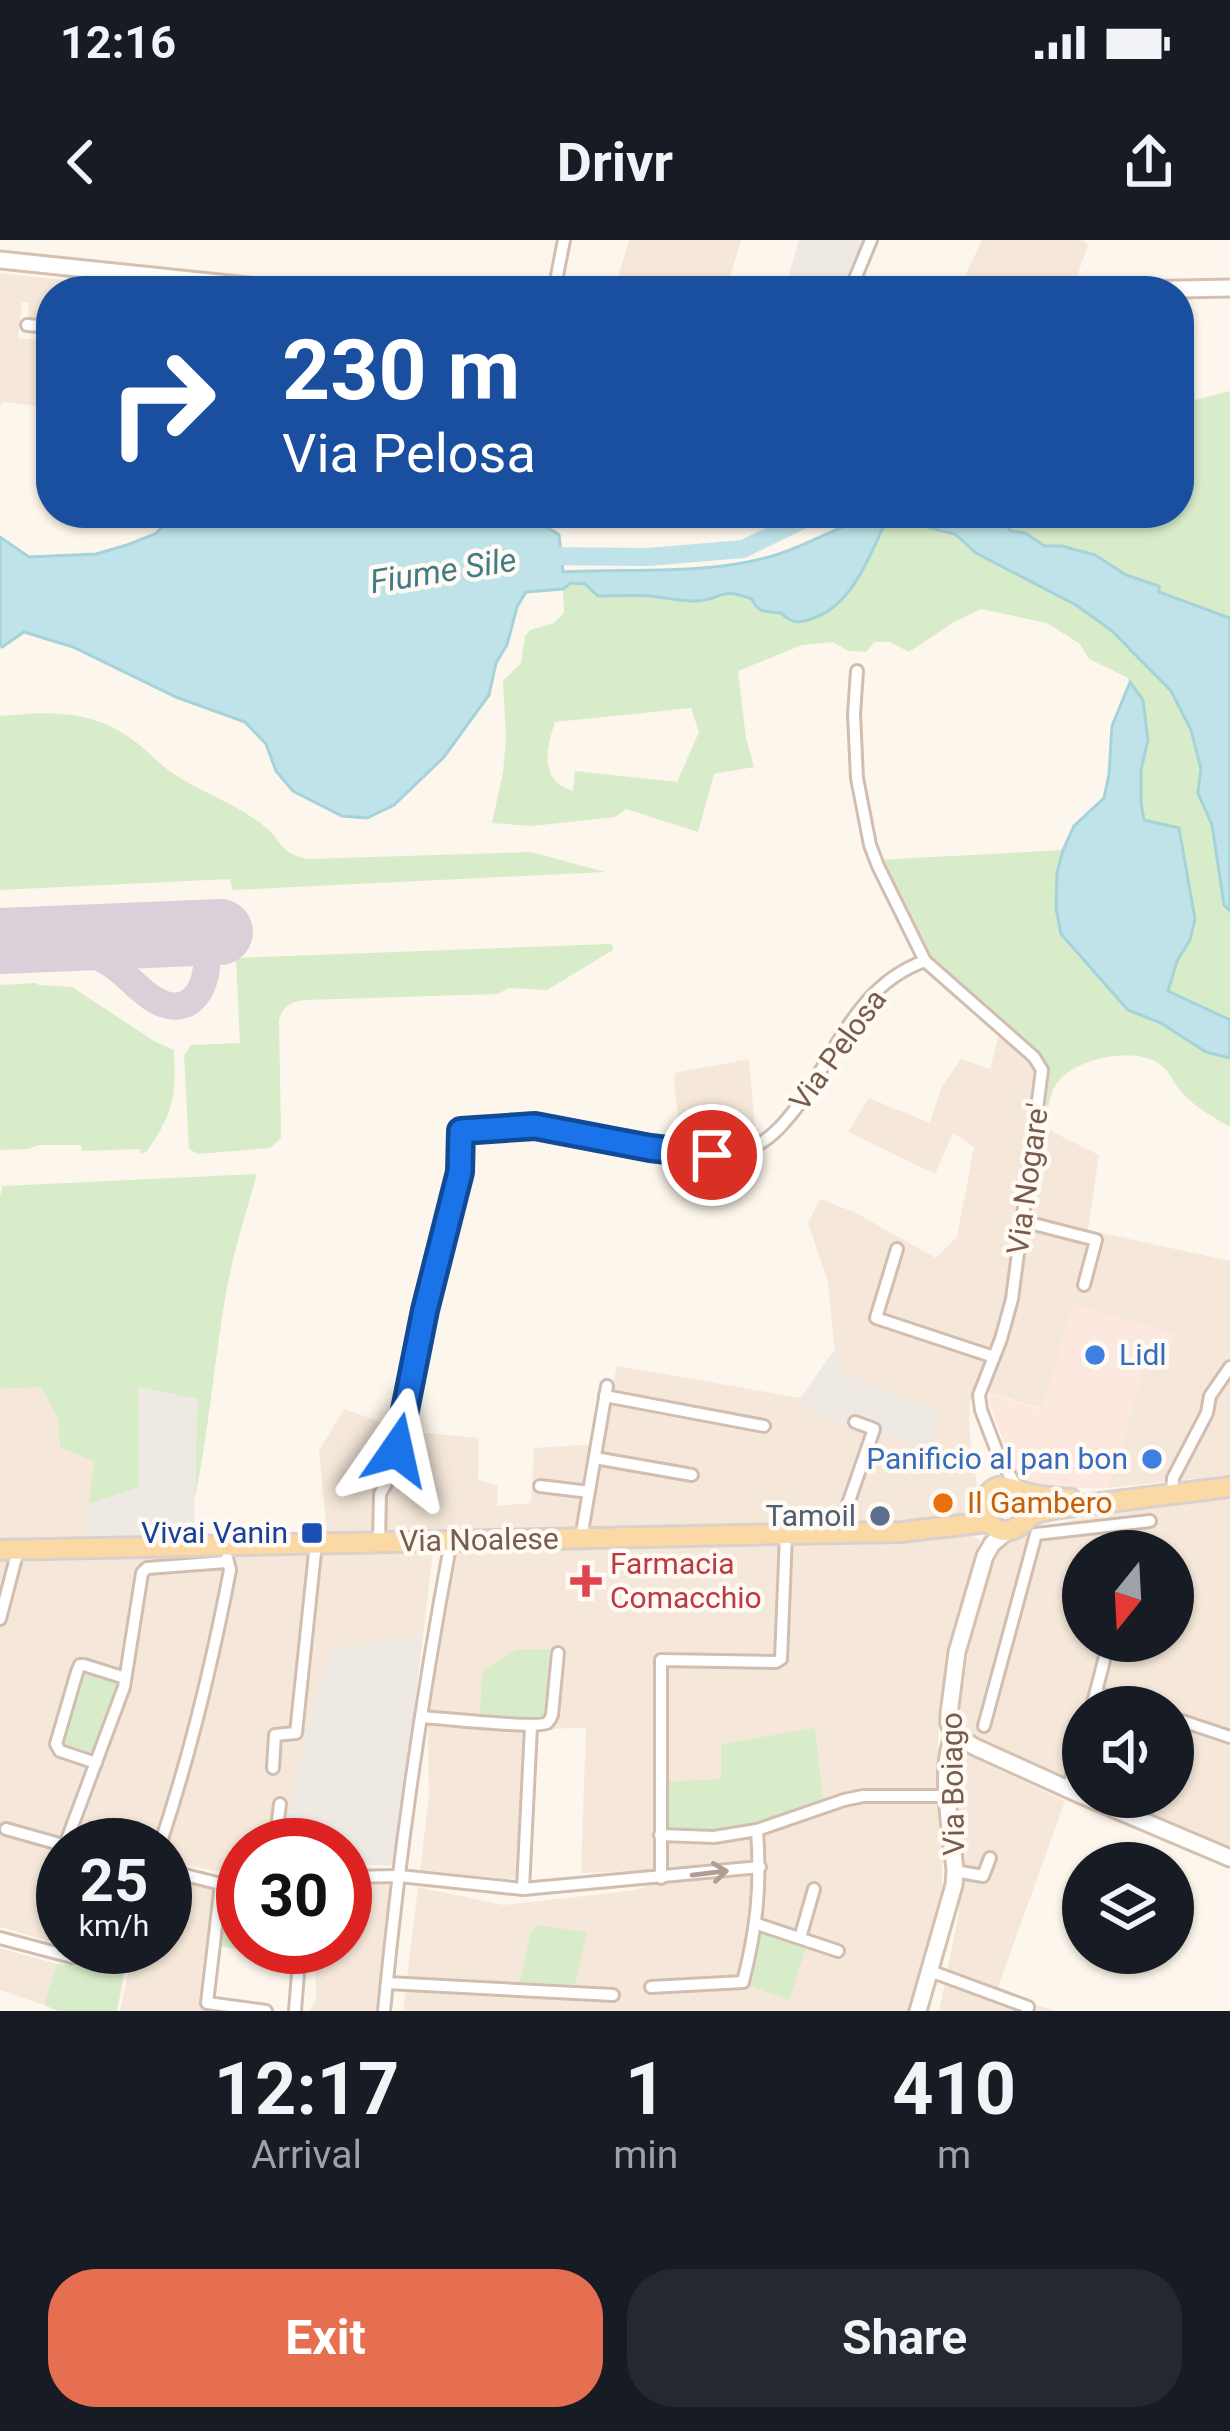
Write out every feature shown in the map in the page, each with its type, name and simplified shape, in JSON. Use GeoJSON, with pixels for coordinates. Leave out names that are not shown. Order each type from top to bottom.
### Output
{"type":"FeatureCollection","features":[{"type":"Feature","properties":{"kind":"main road","name":"Via Noalese"},"geometry":{"type":"LineString","coordinates":[[9,1550],[227,1553],[316,1543],[901,1532],[981,1523],[1006,1485],[1092,1502]]}},
{"type":"Feature","properties":{"kind":"main road"},"geometry":{"type":"LineString","coordinates":[[981,1523],[997,1529],[1023,1528],[1042,1512],[1092,1502],[1230,1487]]}},
{"type":"Feature","properties":{"kind":"main road"},"geometry":{"type":"LineString","coordinates":[[1019,1490],[1028,1505],[1023,1528]]}},
{"type":"Feature","properties":{"kind":"street"},"geometry":{"type":"LineString","coordinates":[[557,276],[564,240]]}},
{"type":"Feature","properties":{"kind":"street"},"geometry":{"type":"LineString","coordinates":[[856,276],[871,240]]}},
{"type":"Feature","properties":{"kind":"street"},"geometry":{"type":"LineString","coordinates":[[0,260],[132,276]]}},
{"type":"Feature","properties":{"kind":"street"},"geometry":{"type":"LineString","coordinates":[[1194,289],[1230,288]]}},
{"type":"Feature","properties":{"kind":"street"},"geometry":{"type":"LineString","coordinates":[[27,325],[36,326]]}},
{"type":"Feature","properties":{"kind":"street","name":"Via Nogare'"},"geometry":{"type":"LineString","coordinates":[[857,670],[857,778],[878,866],[926,961],[1034,1057],[1042,1070],[1012,1299],[979,1402],[999,1457],[1019,1490]]}},
{"type":"Feature","properties":{"kind":"street","name":"Via Pelosa"},"geometry":{"type":"LineString","coordinates":[[380,1542],[380,1494],[397,1450],[425,1310],[460,1172],[461,1131],[535,1126],[712,1155],[754,1147],[788,1119],[875,991],[909,966],[926,961]]}},
{"type":"Feature","properties":{"kind":"street"},"geometry":{"type":"LineString","coordinates":[[1022,1221],[1096,1240],[1084,1285]]}},
{"type":"Feature","properties":{"kind":"street"},"geometry":{"type":"LineString","coordinates":[[897,1249],[875,1318],[994,1358]]}},
{"type":"Feature","properties":{"kind":"street"},"geometry":{"type":"LineString","coordinates":[[1172,1496],[1173,1478],[1207,1413],[1210,1396],[1230,1367]]}},
{"type":"Feature","properties":{"kind":"street"},"geometry":{"type":"LineString","coordinates":[[581,1538],[606,1391],[764,1426]]}},
{"type":"Feature","properties":{"kind":"street"},"geometry":{"type":"LineString","coordinates":[[841,1533],[874,1429],[855,1422]]}},
{"type":"Feature","properties":{"kind":"street"},"geometry":{"type":"LineString","coordinates":[[981,1523],[999,1457]]}},
{"type":"Feature","properties":{"kind":"street"},"geometry":{"type":"LineString","coordinates":[[595,1458],[692,1474]]}},
{"type":"Feature","properties":{"kind":"street"},"geometry":{"type":"LineString","coordinates":[[540,1486],[589,1492]]}},
{"type":"Feature","properties":{"kind":"street"},"geometry":{"type":"LineString","coordinates":[[984,1726],[1023,1528],[1150,1521]]}},
{"type":"Feature","properties":{"kind":"street","name":"Via Boiago"},"geometry":{"type":"LineString","coordinates":[[981,1523],[992,1544],[1023,1528]]}},
{"type":"Feature","properties":{"kind":"street","name":"Via Boiago"},"geometry":{"type":"LineString","coordinates":[[918,2011],[955,1871],[948,1796],[949,1748],[955,1735],[950,1714],[981,1523]]}},
{"type":"Feature","properties":{"kind":"street"},"geometry":{"type":"LineString","coordinates":[[661,1878],[662,1660],[781,1659],[786,1534]]}},
{"type":"Feature","properties":{"kind":"street"},"geometry":{"type":"LineString","coordinates":[[384,2011],[424,1685],[451,1541]]}},
{"type":"Feature","properties":{"kind":"street"},"geometry":{"type":"LineString","coordinates":[[273,1768],[275,1735],[296,1732],[316,1543]]}},
{"type":"Feature","properties":{"kind":"street"},"geometry":{"type":"LineString","coordinates":[[0,1619],[9,1550]]}},
{"type":"Feature","properties":{"kind":"street"},"geometry":{"type":"LineString","coordinates":[[74,1818],[125,1678],[143,1570],[227,1553],[230,1570],[212,1660],[169,1818]]}},
{"type":"Feature","properties":{"kind":"street"},"geometry":{"type":"LineString","coordinates":[[421,1718],[531,1727],[547,1723],[553,1715],[558,1654]]}},
{"type":"Feature","properties":{"kind":"street"},"geometry":{"type":"LineString","coordinates":[[95,1763],[61,1751],[56,1744],[77,1672],[84,1665],[125,1678]]}},
{"type":"Feature","properties":{"kind":"street"},"geometry":{"type":"LineString","coordinates":[[1194,1725],[1230,1737]]}},
{"type":"Feature","properties":{"kind":"street"},"geometry":{"type":"LineString","coordinates":[[523,1889],[531,1727]]}},
{"type":"Feature","properties":{"kind":"street"},"geometry":{"type":"LineString","coordinates":[[955,1735],[1062,1786]]}},
{"type":"Feature","properties":{"kind":"street"},"geometry":{"type":"LineString","coordinates":[[660,1835],[714,1837],[757,1830],[862,1796],[948,1796]]}},
{"type":"Feature","properties":{"kind":"street"},"geometry":{"type":"LineString","coordinates":[[278,1818],[280,1804]]}},
{"type":"Feature","properties":{"kind":"street"},"geometry":{"type":"LineString","coordinates":[[1136,1818],[1230,1858]]}},
{"type":"Feature","properties":{"kind":"street"},"geometry":{"type":"LineString","coordinates":[[6,1829],[36,1837]]}},
{"type":"Feature","properties":{"kind":"street"},"geometry":{"type":"LineString","coordinates":[[650,1987],[742,1982],[757,1924],[757,1830]]}},
{"type":"Feature","properties":{"kind":"street"},"geometry":{"type":"LineString","coordinates":[[955,1871],[983,1876],[990,1858]]}},
{"type":"Feature","properties":{"kind":"street"},"geometry":{"type":"LineString","coordinates":[[372,1876],[523,1889],[760,1867]]}},
{"type":"Feature","properties":{"kind":"street"},"geometry":{"type":"LineString","coordinates":[[800,1938],[814,1888]]}},
{"type":"Feature","properties":{"kind":"street"},"geometry":{"type":"LineString","coordinates":[[757,1924],[838,1951]]}},
{"type":"Feature","properties":{"kind":"street"},"geometry":{"type":"LineString","coordinates":[[216,1926],[207,2003],[266,2011]]}},
{"type":"Feature","properties":{"kind":"street"},"geometry":{"type":"LineString","coordinates":[[0,1938],[36,1948]]}},
{"type":"Feature","properties":{"kind":"street"},"geometry":{"type":"LineString","coordinates":[[930,1971],[1028,2007],[1027,2011]]}},
{"type":"Feature","properties":{"kind":"street"},"geometry":{"type":"LineString","coordinates":[[295,2011],[298,1974]]}},
{"type":"Feature","properties":{"kind":"street"},"geometry":{"type":"LineString","coordinates":[[387,1983],[613,1995]]}},
{"type":"Feature","properties":{"kind":"shaded area"},"geometry":{"type":"Polygon","coordinates":[[[629,240],[741,240],[730,276],[618,276],[629,240]]]}},
{"type":"Feature","properties":{"kind":"shaded area"},"geometry":{"type":"Polygon","coordinates":[[[799,240],[864,240],[851,276],[788,276],[799,240]]]}},
{"type":"Feature","properties":{"kind":"shaded area"},"geometry":{"type":"Polygon","coordinates":[[[982,240],[1082,240],[1088,245],[1077,276],[965,276],[982,240]]]}},
{"type":"Feature","properties":{"kind":"shaded area"},"geometry":{"type":"Polygon","coordinates":[[[0,273],[36,277],[36,322],[28,316],[29,303],[22,302],[18,338],[36,340],[36,405],[0,405],[0,273]]]}},
{"type":"Feature","properties":{"kind":"shaded area"},"geometry":{"type":"Polygon","coordinates":[[[1000,1031],[1043,1073],[1045,1128],[1099,1155],[1088,1230],[1230,1261],[1230,1475],[1108,1488],[1150,1349],[1174,1335],[1043,1409],[975,1388],[969,1429],[978,1493],[968,1511],[951,1517],[327,1535],[319,1451],[344,1409],[389,1425],[373,1473],[417,1471],[424,1433],[479,1438],[478,1480],[498,1486],[497,1506],[531,1503],[534,1448],[599,1444],[617,1366],[795,1397],[824,1417],[942,1414],[842,1373],[828,1282],[808,1223],[820,1199],[854,1212],[936,1258],[957,1237],[974,1147],[953,1133],[935,1174],[848,1132],[869,1098],[930,1123],[941,1088],[961,1059],[990,1069],[1000,1031]]]}},
{"type":"Feature","properties":{"kind":"shaded area"},"geometry":{"type":"Polygon","coordinates":[[[749,1059],[756,1141],[726,1150],[682,1147],[675,1073],[749,1059]]]}},
{"type":"Feature","properties":{"kind":"shaded area"},"geometry":{"type":"Polygon","coordinates":[[[1073,1303],[1174,1334],[1169,1354],[1150,1350],[1108,1488],[1056,1488],[1025,1480],[1012,1465],[989,1403],[990,1393],[1042,1410],[1073,1303]]]}},
{"type":"Feature","properties":{"kind":"shaded area"},"geometry":{"type":"Polygon","coordinates":[[[834,1344],[842,1373],[943,1414],[928,1448],[824,1417],[795,1397],[801,1397],[834,1344]]]}},
{"type":"Feature","properties":{"kind":"shaded area"},"geometry":{"type":"Polygon","coordinates":[[[41,1387],[58,1418],[60,1448],[94,1461],[86,1540],[0,1542],[0,1389],[41,1387]]]}},
{"type":"Feature","properties":{"kind":"shaded area"},"geometry":{"type":"Polygon","coordinates":[[[137,1387],[197,1399],[194,1538],[86,1540],[89,1504],[139,1487],[137,1387]]]}},
{"type":"Feature","properties":{"kind":"shaded area"},"geometry":{"type":"Polygon","coordinates":[[[1230,1495],[1230,1853],[1147,1818],[1194,1818],[1194,1686],[1062,1686],[1062,1781],[956,1733],[972,1626],[1003,1543],[1073,1520],[1230,1495]]]}},
{"type":"Feature","properties":{"kind":"shaded area"},"geometry":{"type":"Polygon","coordinates":[[[968,1533],[980,1540],[955,1622],[938,1736],[942,1912],[921,2011],[403,2011],[418,1887],[503,1905],[637,1890],[657,1882],[653,1871],[581,1873],[586,1728],[536,1729],[524,1880],[420,1870],[429,1796],[428,1717],[447,1552],[790,1546],[968,1533]]]}},
{"type":"Feature","properties":{"kind":"shaded area"},"geometry":{"type":"Polygon","coordinates":[[[433,1552],[423,1636],[348,1647],[328,1655],[288,1818],[216,1818],[216,1871],[192,1866],[192,1818],[36,1818],[36,1937],[0,1927],[0,1562],[433,1552]]]}},
{"type":"Feature","properties":{"kind":"shaded area"},"geometry":{"type":"Polygon","coordinates":[[[423,1636],[395,1866],[372,1865],[372,1818],[287,1818],[328,1655],[347,1647],[423,1636]]]}},
{"type":"Feature","properties":{"kind":"shaded area"},"geometry":{"type":"Polygon","coordinates":[[[955,1749],[1062,1800],[996,1993],[1056,2011],[939,2011],[959,1913],[955,1749]]]}},
{"type":"Feature","properties":{"kind":"shaded area"},"geometry":{"type":"Polygon","coordinates":[[[372,1882],[388,1883],[379,2011],[310,2011],[316,2000],[316,1974],[372,1974],[372,1882]]]}},
{"type":"Feature","properties":{"kind":"shaded area"},"geometry":{"type":"Polygon","coordinates":[[[192,1884],[216,1888],[216,1927],[204,1992],[214,2011],[120,2011],[128,1974],[192,1974],[192,1884]]]}},
{"type":"Feature","properties":{"kind":"shaded area"},"geometry":{"type":"Polygon","coordinates":[[[0,1948],[36,1958],[36,1974],[54,1974],[44,2005],[0,1990],[0,1948]]]}},
{"type":"Feature","properties":{"kind":"green space"},"geometry":{"type":"Polygon","coordinates":[[[1194,389],[1195,400],[1230,391],[1230,618],[1159,591],[1159,585],[1126,575],[1095,555],[1045,546],[1025,533],[1008,528],[1194,528],[1194,389]]]}},
{"type":"Feature","properties":{"kind":"green space"},"geometry":{"type":"Polygon","coordinates":[[[882,528],[930,528],[955,534],[976,553],[1076,605],[1112,631],[1171,691],[1191,730],[1201,769],[1198,793],[1212,825],[1224,905],[1230,911],[1230,1020],[1168,991],[1195,919],[1179,828],[1144,821],[1143,700],[1128,678],[1089,659],[1080,644],[1047,623],[981,609],[909,652],[890,642],[874,642],[866,652],[849,651],[832,642],[802,645],[738,671],[754,767],[714,774],[698,832],[626,809],[615,817],[532,826],[492,823],[506,739],[503,681],[521,663],[530,630],[554,623],[564,613],[563,589],[571,582],[675,600],[736,593],[752,599],[764,612],[781,613],[860,572],[882,528]],[[691,708],[555,722],[548,763],[562,786],[573,791],[575,771],[677,782],[699,732],[691,708]]]}},
{"type":"Feature","properties":{"kind":"green space"},"geometry":{"type":"Polygon","coordinates":[[[0,716],[79,716],[114,728],[174,774],[254,818],[286,850],[308,859],[531,852],[605,872],[233,890],[230,879],[0,890],[0,716]]]}},
{"type":"Feature","properties":{"kind":"green space"},"geometry":{"type":"Polygon","coordinates":[[[1063,850],[1056,908],[1061,934],[1128,1010],[1161,1023],[1206,1052],[1230,1058],[1230,1127],[1189,1100],[1161,1065],[1121,1055],[1091,1061],[1066,1074],[1052,1093],[1045,1128],[1043,1073],[931,968],[877,860],[1063,850]]]}},
{"type":"Feature","properties":{"kind":"green space"},"geometry":{"type":"Polygon","coordinates":[[[610,944],[613,950],[547,990],[509,988],[497,994],[292,1004],[279,1020],[281,1138],[270,1148],[198,1154],[189,1149],[184,1056],[191,1045],[240,1043],[236,958],[610,944]]]}},
{"type":"Feature","properties":{"kind":"green space"},"geometry":{"type":"Polygon","coordinates":[[[0,985],[72,987],[174,1050],[171,1104],[147,1151],[82,1151],[81,1145],[0,1150],[0,985]]]}},
{"type":"Feature","properties":{"kind":"green space"},"geometry":{"type":"Polygon","coordinates":[[[257,1174],[229,1278],[195,1498],[197,1399],[138,1387],[139,1487],[89,1504],[94,1461],[60,1448],[58,1418],[41,1387],[0,1389],[3,1186],[257,1174]]]}},
{"type":"Feature","properties":{"kind":"green space"},"geometry":{"type":"Polygon","coordinates":[[[549,1649],[546,1723],[480,1715],[482,1672],[516,1650],[549,1649]]]}},
{"type":"Feature","properties":{"kind":"green space"},"geometry":{"type":"Polygon","coordinates":[[[85,1667],[122,1680],[94,1760],[59,1744],[85,1667]]]}},
{"type":"Feature","properties":{"kind":"green space"},"geometry":{"type":"Polygon","coordinates":[[[815,1728],[823,1802],[718,1832],[665,1832],[665,1782],[721,1779],[721,1744],[815,1728]]]}},
{"type":"Feature","properties":{"kind":"green space"},"geometry":{"type":"Polygon","coordinates":[[[537,1925],[587,1932],[575,1984],[520,1982],[531,1932],[537,1925]]]}},
{"type":"Feature","properties":{"kind":"green space"},"geometry":{"type":"Polygon","coordinates":[[[758,1930],[806,1948],[789,2000],[744,1984],[758,1930]]]}},
{"type":"Feature","properties":{"kind":"green space"},"geometry":{"type":"Polygon","coordinates":[[[54,1974],[124,1974],[117,2011],[58,2011],[44,2005],[54,1974]]]}},
{"type":"Feature","properties":{"kind":"water"},"geometry":{"type":"Polygon","coordinates":[[[161,528],[548,528],[559,535],[563,572],[726,566],[779,554],[840,528],[883,528],[852,587],[830,610],[806,621],[764,611],[752,599],[732,594],[696,601],[598,596],[585,584],[571,583],[563,589],[526,592],[496,663],[489,695],[444,757],[394,805],[367,818],[342,816],[293,791],[276,771],[266,744],[245,722],[176,697],[73,647],[24,632],[0,645],[0,537],[29,557],[96,554],[161,528]]]}},
{"type":"Feature","properties":{"kind":"water"},"geometry":{"type":"Polygon","coordinates":[[[930,528],[1008,528],[1045,546],[1095,555],[1126,575],[1159,586],[1159,592],[1230,618],[1230,911],[1224,905],[1212,825],[1198,793],[1201,769],[1191,730],[1171,691],[1112,631],[1076,605],[976,553],[955,534],[930,528]]]}},
{"type":"Feature","properties":{"kind":"water"},"geometry":{"type":"Polygon","coordinates":[[[1130,682],[1143,700],[1148,740],[1141,770],[1144,820],[1179,828],[1195,919],[1168,991],[1230,1020],[1230,1058],[1206,1052],[1161,1023],[1128,1010],[1061,934],[1056,908],[1063,850],[1074,826],[1104,798],[1112,726],[1130,682]]]}},
{"type":"Feature","properties":{"kind":"waterway","name":"Fiume Sile"},"geometry":{"type":"LineString","coordinates":[[537,556],[648,557],[743,549],[786,528]]}},
{"type":"Feature","properties":{"kind":"taxiway"},"geometry":{"type":"LineString","coordinates":[[36,939],[100,958],[155,1000],[178,1006],[200,989],[207,956],[189,937],[174,933]]}},
{"type":"Feature","properties":{"kind":"runway"},"geometry":{"type":"LineString","coordinates":[[0,941],[220,932]]}},
{"type":"Feature","properties":{"kind":"place","name":"Lidl"},"geometry":{"type":"Point","coordinates":[1095,1355]}},
{"type":"Feature","properties":{"kind":"place","name":"Panificio al pan bon"},"geometry":{"type":"Point","coordinates":[1152,1459]}},
{"type":"Feature","properties":{"kind":"place","name":"Il Gambero"},"geometry":{"type":"Point","coordinates":[943,1503]}},
{"type":"Feature","properties":{"kind":"place","name":"Tamoil"},"geometry":{"type":"Point","coordinates":[880,1516]}},
{"type":"Feature","properties":{"kind":"place","name":"Vivai Vanin"},"geometry":{"type":"Point","coordinates":[312,1533]}},
{"type":"Feature","properties":{"kind":"place","name":"Farmacia Comacchio"},"geometry":{"type":"Point","coordinates":[586,1581]}},
{"type":"Feature","properties":{"kind":"route"},"geometry":{"type":"LineString","coordinates":[[397,1450],[425,1310],[460,1172],[461,1131],[535,1126],[712,1155]]}}]}
